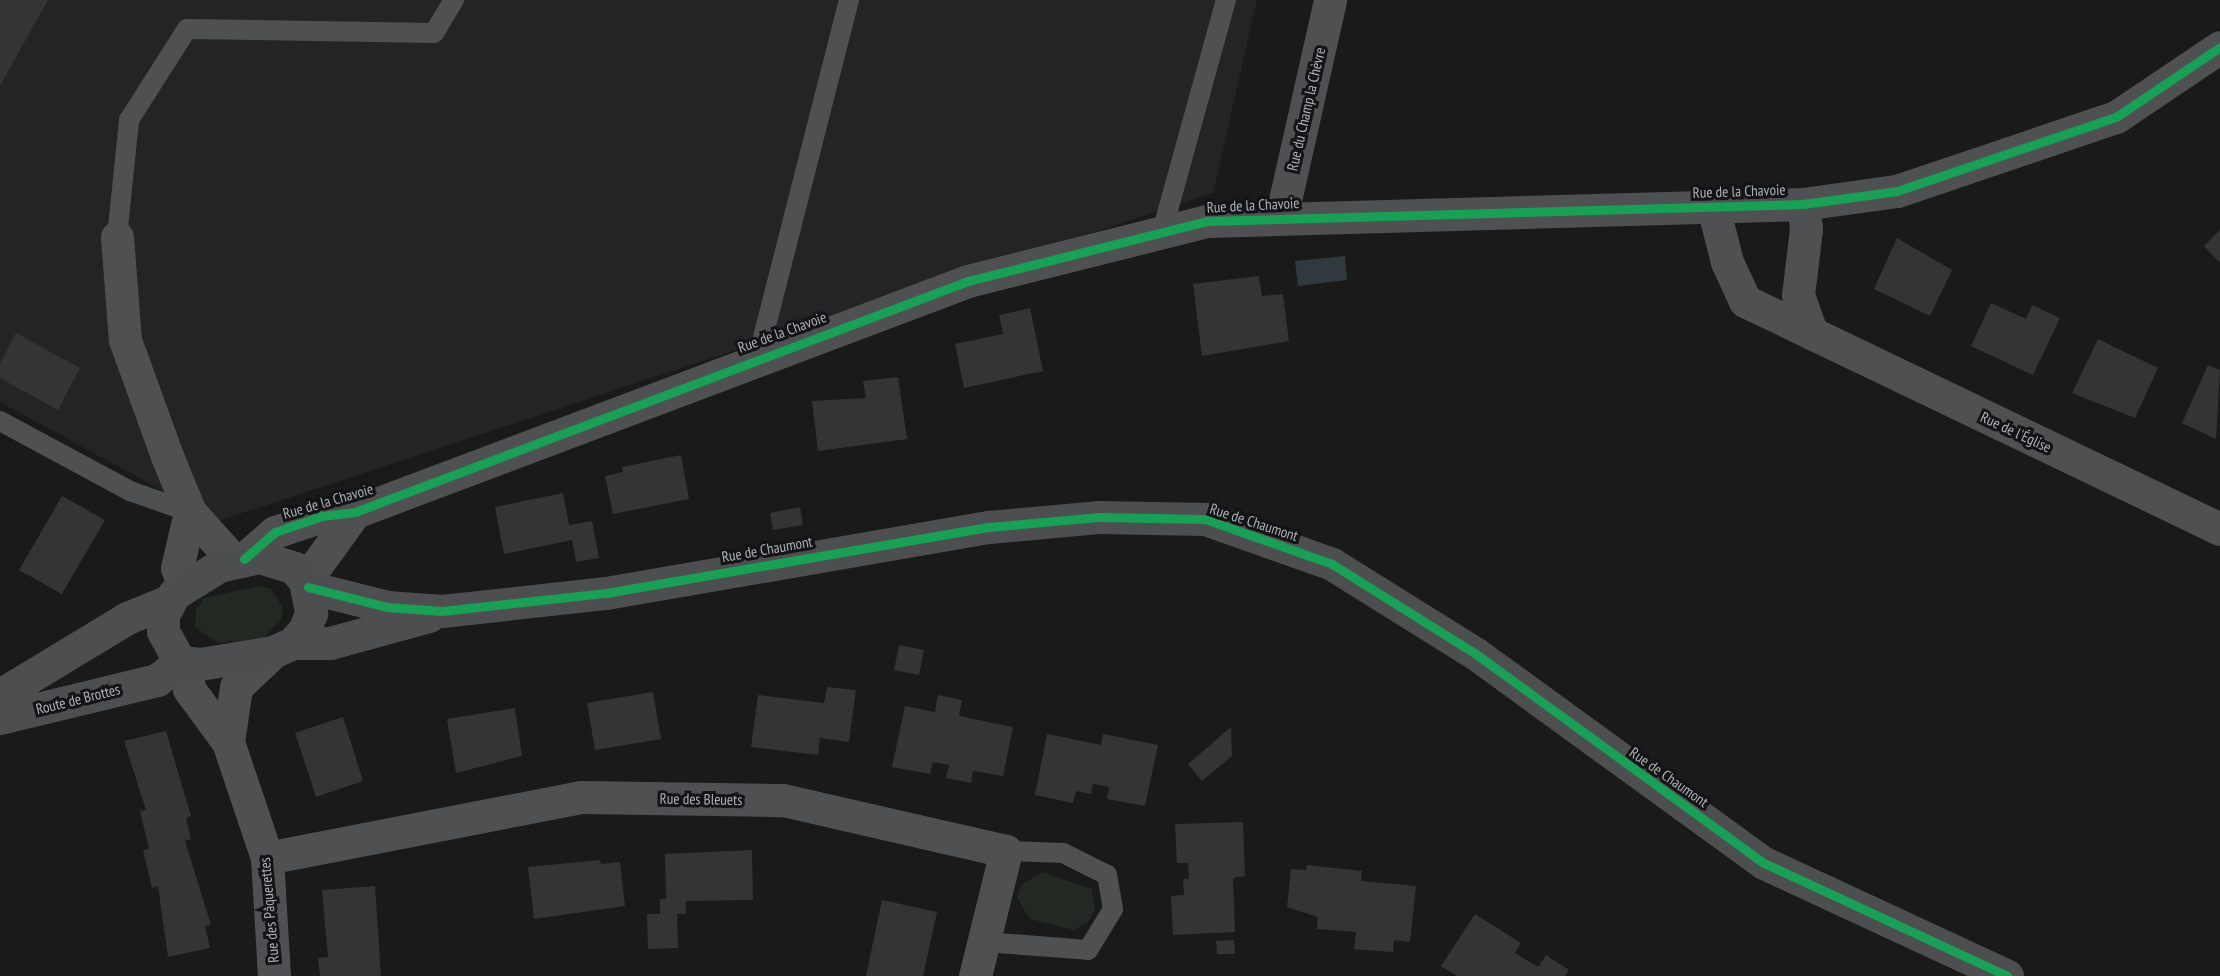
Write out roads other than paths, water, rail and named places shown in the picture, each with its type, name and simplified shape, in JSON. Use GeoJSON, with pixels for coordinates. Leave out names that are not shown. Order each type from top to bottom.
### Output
{"type":"FeatureCollection","features":[{"type":"Feature","properties":{"kind":"street","name":"Rue du Champ la Chèvre"},"geometry":{"type":"LineString","coordinates":[[1281,218],[1330,0]]}},
{"type":"Feature","properties":{"kind":"street","name":"Rue de la Chavoie"},"geometry":{"type":"LineString","coordinates":[[239,560],[275,532],[322,516],[355,512],[758,357],[968,281],[1207,221],[1803,204],[1898,191],[2116,117],[2220,47]]}},
{"type":"Feature","properties":{"kind":"street"},"geometry":{"type":"LineString","coordinates":[[1803,204],[1806,229],[1798,296],[1812,334]]}},
{"type":"Feature","properties":{"kind":"street","name":"Rue de l'Église"},"geometry":{"type":"LineString","coordinates":[[1713,207],[1726,262],[1745,301],[2220,529]]}},
{"type":"Feature","properties":{"kind":"street"},"geometry":{"type":"LineString","coordinates":[[117,237],[125,340],[190,512],[239,560],[278,560],[307,584],[311,613],[283,647]]}},
{"type":"Feature","properties":{"kind":"street"},"geometry":{"type":"LineString","coordinates":[[178,673],[163,631],[176,594],[177,568],[190,512]]}},
{"type":"Feature","properties":{"kind":"street","name":"Rue de la Chavoie"},"geometry":{"type":"LineString","coordinates":[[307,584],[355,512]]}},
{"type":"Feature","properties":{"kind":"street","name":"Rue de Chaumont"},"geometry":{"type":"LineString","coordinates":[[307,584],[387,608],[442,611],[606,593],[989,526],[1098,517],[1205,519],[1332,564],[1476,654],[1764,862],[2007,976]]}},
{"type":"Feature","properties":{"kind":"street","name":"Route de Brottes"},"geometry":{"type":"LineString","coordinates":[[0,695],[127,618],[239,560]]}},
{"type":"Feature","properties":{"kind":"street","name":"Rue de Chaumont"},"geometry":{"type":"LineString","coordinates":[[283,647],[330,643],[442,611]]}},
{"type":"Feature","properties":{"kind":"street","name":"Route de Brottes"},"geometry":{"type":"LineString","coordinates":[[0,718],[283,647]]}},
{"type":"Feature","properties":{"kind":"street","name":"Rue des Pâquerettes"},"geometry":{"type":"LineString","coordinates":[[228,742],[236,687],[283,647]]}},
{"type":"Feature","properties":{"kind":"street","name":"Rue des Pâquerettes"},"geometry":{"type":"LineString","coordinates":[[178,673],[228,742],[267,858],[274,976]]}},
{"type":"Feature","properties":{"kind":"street","name":"Rue des Bleuets"},"geometry":{"type":"LineString","coordinates":[[267,858],[581,797],[783,800],[1006,851]]}},
{"type":"Feature","properties":{"kind":"street"},"geometry":{"type":"LineString","coordinates":[[975,976],[1006,851]]}},
{"type":"Feature","properties":{"kind":"lane"},"geometry":{"type":"LineString","coordinates":[[117,237],[129,120],[187,29],[434,33],[454,0]]}},
{"type":"Feature","properties":{"kind":"lane"},"geometry":{"type":"LineString","coordinates":[[758,357],[849,0]]}},
{"type":"Feature","properties":{"kind":"lane"},"geometry":{"type":"LineString","coordinates":[[1162,232],[1226,0]]}},
{"type":"Feature","properties":{"kind":"lane"},"geometry":{"type":"LineString","coordinates":[[0,421],[130,491],[190,512]]}},
{"type":"Feature","properties":{"kind":"lane"},"geometry":{"type":"LineString","coordinates":[[985,942],[1088,950],[1113,909],[1107,875],[1063,853],[1006,851]]}}]}
